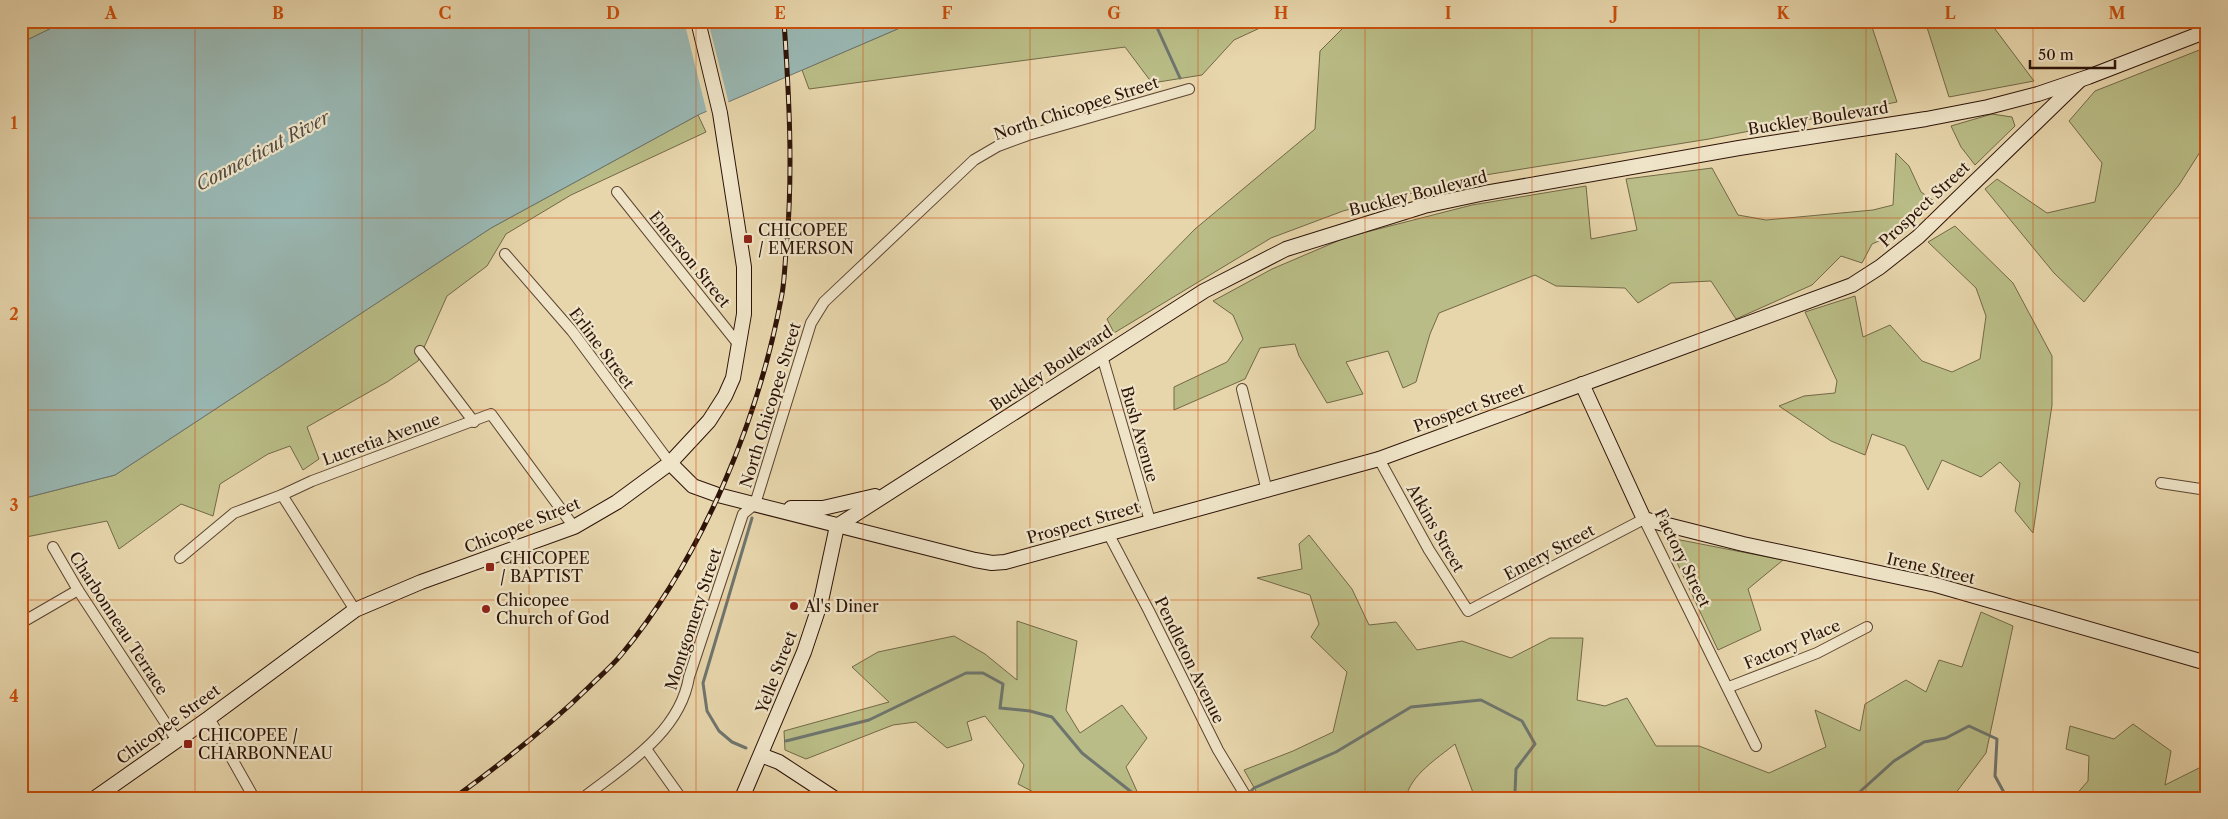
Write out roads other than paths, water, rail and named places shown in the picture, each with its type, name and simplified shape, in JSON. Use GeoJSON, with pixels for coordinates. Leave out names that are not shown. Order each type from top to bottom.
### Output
{"type":"FeatureCollection","features":[{"type":"Feature","properties":{"kind":"main road","name":"Chicopee Street"},"geometry":{"type":"LineString","coordinates":[[94,798],[176,739],[209,718],[355,610],[420,582],[574,527],[617,502],[670,463],[709,421],[725,396],[733,378],[744,314],[744,267],[720,113],[698,21]]}},
{"type":"Feature","properties":{"kind":"main road","name":"Prospect Street"},"geometry":{"type":"LineString","coordinates":[[670,463],[693,486],[837,526],[992,563],[1005,562],[1379,459],[1852,285],[1880,268],[1918,237],[2080,80],[2207,30]]}},
{"type":"Feature","properties":{"kind":"main road","name":"Buckley Boulevard"},"geometry":{"type":"LineString","coordinates":[[837,526],[1204,290],[1286,249],[1424,206],[1558,179],[1926,119],[1988,107],[2080,80]]}},
{"type":"Feature","properties":{"kind":"main road","name":"Factory Street"},"geometry":{"type":"LineString","coordinates":[[1582,384],[1644,519]]}},
{"type":"Feature","properties":{"kind":"main road"},"geometry":{"type":"LineString","coordinates":[[771,509],[823,508],[893,491]]}},
{"type":"Feature","properties":{"kind":"main road","name":"Irene Street"},"geometry":{"type":"LineString","coordinates":[[1644,519],[1743,544],[1936,585],[2207,663]]}},
{"type":"Feature","properties":{"kind":"main road","name":"Yelle Street"},"geometry":{"type":"LineString","coordinates":[[742,798],[788,693],[818,610],[837,526]]}},
{"type":"Feature","properties":{"kind":"main road"},"geometry":{"type":"LineString","coordinates":[[761,754],[779,762],[834,798]]}},
{"type":"Feature","properties":{"kind":"street","name":"North Chicopee Street"},"geometry":{"type":"LineString","coordinates":[[755,504],[811,323],[824,302],[888,239],[974,160],[998,146],[1028,135],[1190,89]]}},
{"type":"Feature","properties":{"kind":"street","name":"Emerson Street"},"geometry":{"type":"LineString","coordinates":[[617,192],[739,345]]}},
{"type":"Feature","properties":{"kind":"street","name":"Erline Street"},"geometry":{"type":"LineString","coordinates":[[505,254],[572,332],[670,463]]}},
{"type":"Feature","properties":{"kind":"street"},"geometry":{"type":"LineString","coordinates":[[420,350],[474,422]]}},
{"type":"Feature","properties":{"kind":"street","name":"Bush Avenue"},"geometry":{"type":"LineString","coordinates":[[1102,356],[1150,521]]}},
{"type":"Feature","properties":{"kind":"street"},"geometry":{"type":"LineString","coordinates":[[1242,389],[1267,490]]}},
{"type":"Feature","properties":{"kind":"street","name":"Lucretia Avenue"},"geometry":{"type":"LineString","coordinates":[[180,558],[234,513],[342,469],[474,422],[491,414],[574,527]]}},
{"type":"Feature","properties":{"kind":"street","name":"Atkins Street"},"geometry":{"type":"LineString","coordinates":[[1379,459],[1429,550],[1468,611]]}},
{"type":"Feature","properties":{"kind":"street"},"geometry":{"type":"LineString","coordinates":[[2160,483],[2207,490]]}},
{"type":"Feature","properties":{"kind":"street"},"geometry":{"type":"LineString","coordinates":[[282,495],[355,610]]}},
{"type":"Feature","properties":{"kind":"street","name":"Montgomery Street"},"geometry":{"type":"LineString","coordinates":[[583,798],[646,749],[665,728],[687,691],[689,677],[743,514],[755,504]]}},
{"type":"Feature","properties":{"kind":"street","name":"Emery Street"},"geometry":{"type":"LineString","coordinates":[[1468,611],[1644,519]]}},
{"type":"Feature","properties":{"kind":"street","name":"Factory Street"},"geometry":{"type":"LineString","coordinates":[[1644,519],[1681,596],[1729,687],[1756,746]]}},
{"type":"Feature","properties":{"kind":"street","name":"Pendleton Avenue"},"geometry":{"type":"LineString","coordinates":[[1108,533],[1218,750],[1247,798]]}},
{"type":"Feature","properties":{"kind":"street","name":"Charbonneau Terrace"},"geometry":{"type":"LineString","coordinates":[[54,547],[78,590],[176,739]]}},
{"type":"Feature","properties":{"kind":"street"},"geometry":{"type":"LineString","coordinates":[[21,623],[78,590]]}},
{"type":"Feature","properties":{"kind":"street","name":"Factory Place"},"geometry":{"type":"LineString","coordinates":[[1729,687],[1817,652],[1867,627]]}},
{"type":"Feature","properties":{"kind":"street"},"geometry":{"type":"LineString","coordinates":[[209,718],[254,798]]}},
{"type":"Feature","properties":{"kind":"street"},"geometry":{"type":"LineString","coordinates":[[646,749],[681,798]]}},
{"type":"Feature","properties":{"kind":"water","name":"Connecticut River"},"geometry":{"type":"Polygon","coordinates":[[[66,21],[940,21],[909,24],[698,115],[491,228],[115,475],[21,499],[21,43],[66,21]]]}},
{"type":"Feature","properties":{"kind":"waterway"},"geometry":{"type":"LineString","coordinates":[[1154,21],[1180,78]]}},
{"type":"Feature","properties":{"kind":"waterway"},"geometry":{"type":"LineString","coordinates":[[746,748],[732,742],[719,731],[707,711],[703,683],[752,518]]}},
{"type":"Feature","properties":{"kind":"waterway"},"geometry":{"type":"LineString","coordinates":[[786,741],[869,720],[966,673],[983,673],[1003,684],[1000,708],[1030,711],[1052,717],[1082,753],[1139,798]]}},
{"type":"Feature","properties":{"kind":"waterway"},"geometry":{"type":"LineString","coordinates":[[1247,795],[1254,788],[1336,752],[1411,707],[1481,700],[1522,721],[1535,744],[1516,769],[1515,792],[1519,798]]}},
{"type":"Feature","properties":{"kind":"waterway"},"geometry":{"type":"LineString","coordinates":[[1853,798],[1894,761],[1924,742],[1946,738],[1969,726],[1997,739],[1995,776],[2007,798]]}},
{"type":"Feature","properties":{"kind":"railway"},"geometry":{"type":"LineString","coordinates":[[454,798],[540,731],[621,655],[650,617],[677,575],[723,485],[759,390],[783,288],[789,213],[790,158],[784,21]]}},
{"type":"Feature","properties":{"kind":"place","name":"CHICOPEE / EMERSON"},"geometry":{"type":"Point","coordinates":[748,239]}},
{"type":"Feature","properties":{"kind":"place","name":"CHICOPEE / BAPTIST"},"geometry":{"type":"Point","coordinates":[490,567]}},
{"type":"Feature","properties":{"kind":"place","name":"Al's Diner"},"geometry":{"type":"Point","coordinates":[794,606]}},
{"type":"Feature","properties":{"kind":"place","name":"Chicopee Church of God"},"geometry":{"type":"Point","coordinates":[486,609]}},
{"type":"Feature","properties":{"kind":"place","name":"CHICOPEE / CHARBONNEAU"},"geometry":{"type":"Point","coordinates":[188,744]}}]}
